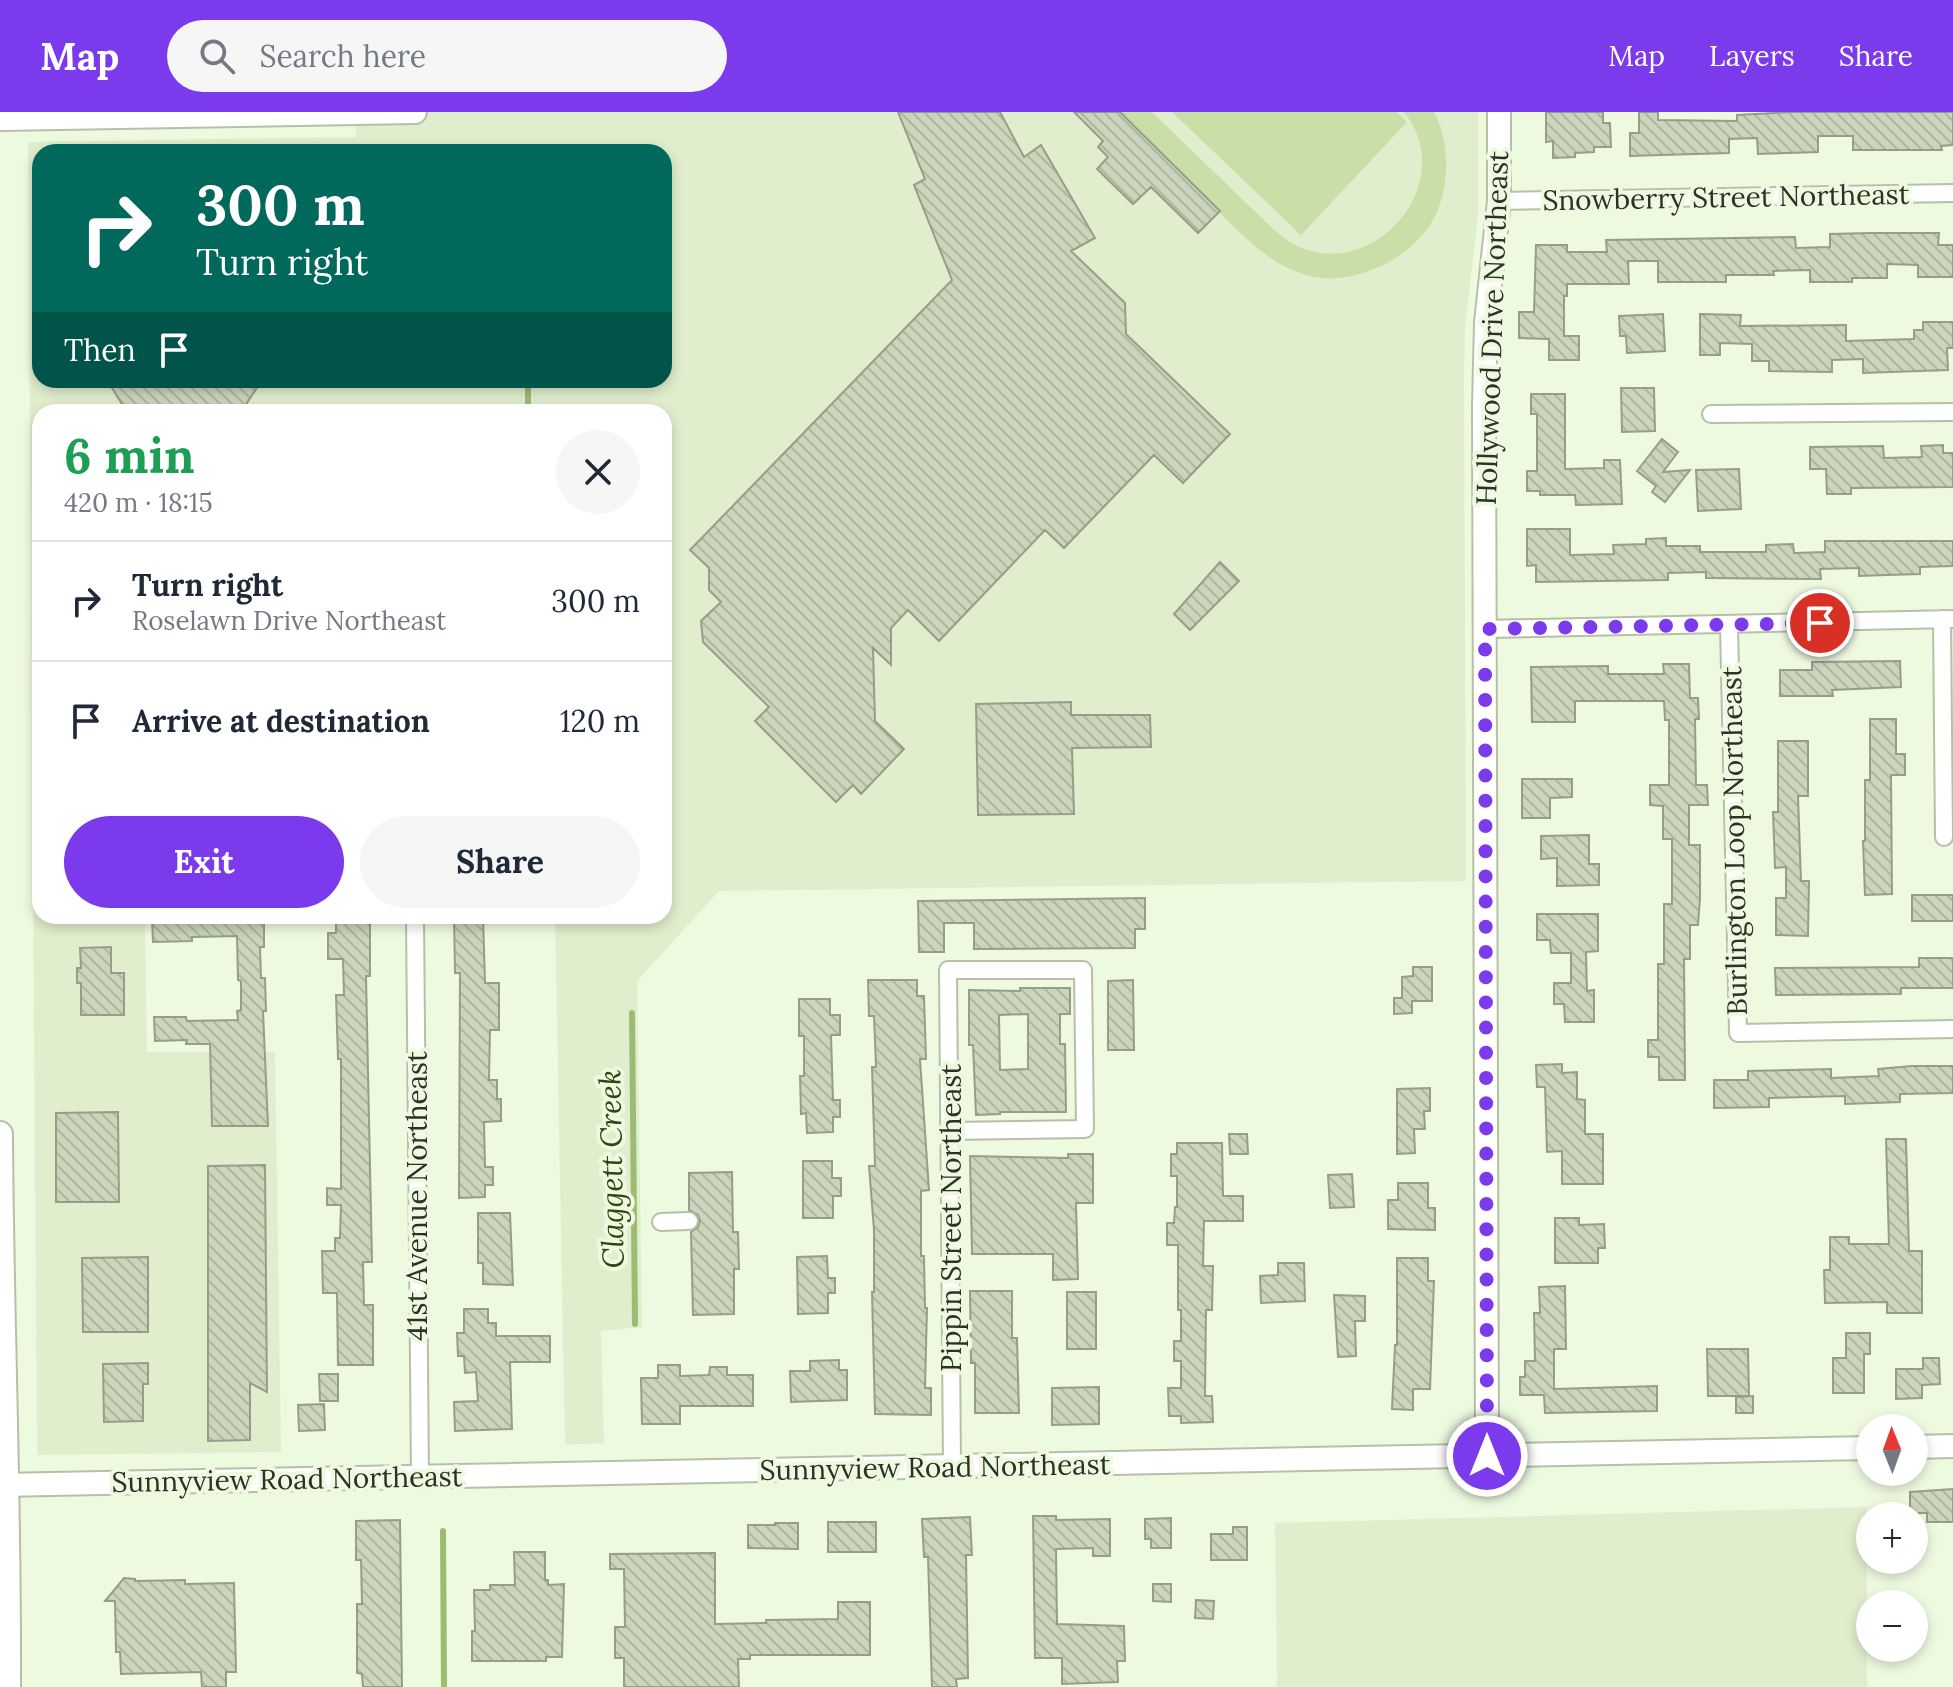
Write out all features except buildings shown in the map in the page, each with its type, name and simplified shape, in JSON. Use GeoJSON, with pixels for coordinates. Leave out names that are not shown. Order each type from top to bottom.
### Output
{"type":"FeatureCollection","features":[{"type":"Feature","properties":{"kind":"main road"},"geometry":{"type":"LineString","coordinates":[[0,119],[415,112]]}},
{"type":"Feature","properties":{"kind":"main road","name":"Hollywood Drive Northeast"},"geometry":{"type":"LineString","coordinates":[[1487,1456],[1485,345],[1499,201],[1499,112]]}},
{"type":"Feature","properties":{"kind":"main road"},"geometry":{"type":"LineString","coordinates":[[0,1134],[3,1484],[9,1517],[8,1687]]}},
{"type":"Feature","properties":{"kind":"main road"},"geometry":{"type":"LineString","coordinates":[[1928,1447],[1953,1446]]}},
{"type":"Feature","properties":{"kind":"main road","name":"Sunnyview Road Northeast"},"geometry":{"type":"LineString","coordinates":[[3,1484],[1856,1448]]}},
{"type":"Feature","properties":{"kind":"street","name":"Snowberry Street Northeast"},"geometry":{"type":"LineString","coordinates":[[1499,201],[1953,193]]}},
{"type":"Feature","properties":{"kind":"street"},"geometry":{"type":"LineString","coordinates":[[1711,414],[1953,412]]}},
{"type":"Feature","properties":{"kind":"street"},"geometry":{"type":"LineString","coordinates":[[1485,629],[1947,619],[1944,837]]}},
{"type":"Feature","properties":{"kind":"street","name":"Burlington Loop Northeast"},"geometry":{"type":"LineString","coordinates":[[1729,626],[1738,1033],[1953,1029]]}},
{"type":"Feature","properties":{"kind":"street","name":"41st Avenue Northeast"},"geometry":{"type":"LineString","coordinates":[[415,924],[420,1476]]}},
{"type":"Feature","properties":{"kind":"street","name":"Pippin Street Northeast"},"geometry":{"type":"LineString","coordinates":[[951,1131],[1085,1129],[1083,970],[948,970],[952,1466]]}},
{"type":"Feature","properties":{"kind":"street"},"geometry":{"type":"LineString","coordinates":[[661,1222],[689,1221]]}},
{"type":"Feature","properties":{"kind":"shaded area"},"geometry":{"type":"Polygon","coordinates":[[[356,112],[1478,112],[1478,216],[1465,328],[1464,377],[1466,881],[719,891],[637,981],[642,1327],[601,1331],[604,1443],[565,1445],[555,924],[672,924],[672,404],[32,404],[32,726],[28,142],[356,137],[356,112]]]}},
{"type":"Feature","properties":{"kind":"shaded area"},"geometry":{"type":"Polygon","coordinates":[[[33,924],[145,924],[147,1052],[275,1052],[281,1452],[37,1455],[33,924]]]}},
{"type":"Feature","properties":{"kind":"shaded area"},"geometry":{"type":"Polygon","coordinates":[[[1856,1507],[1856,1574],[1867,1574],[1867,1590],[1856,1590],[1856,1662],[1867,1662],[1867,1687],[1277,1687],[1275,1523],[1856,1507]]]}},
{"type":"Feature","properties":{"kind":"green space"},"geometry":{"type":"Polygon","coordinates":[[[1117,112],[1152,112],[1273,229],[1293,244],[1323,253],[1352,251],[1378,239],[1400,220],[1415,196],[1422,168],[1419,139],[1404,112],[1434,112],[1440,124],[1446,153],[1442,198],[1421,237],[1389,262],[1347,277],[1310,276],[1278,263],[1250,242],[1117,112]]]}},
{"type":"Feature","properties":{"kind":"green space"},"geometry":{"type":"Polygon","coordinates":[[[1172,112],[1397,112],[1407,122],[1301,235],[1172,112]]]}},
{"type":"Feature","properties":{"kind":"waterway","name":"Claggett Creek"},"geometry":{"type":"LineString","coordinates":[[528,388],[528,404]]}},
{"type":"Feature","properties":{"kind":"waterway","name":"Claggett Creek"},"geometry":{"type":"LineString","coordinates":[[632,1013],[635,1324]]}},
{"type":"Feature","properties":{"kind":"waterway","name":"Claggett Creek"},"geometry":{"type":"LineString","coordinates":[[443,1531],[444,1687]]}},
{"type":"Feature","properties":{"kind":"route"},"geometry":{"type":"LineString","coordinates":[[1487,1456],[1485,629],[1820,623]]}}]}
